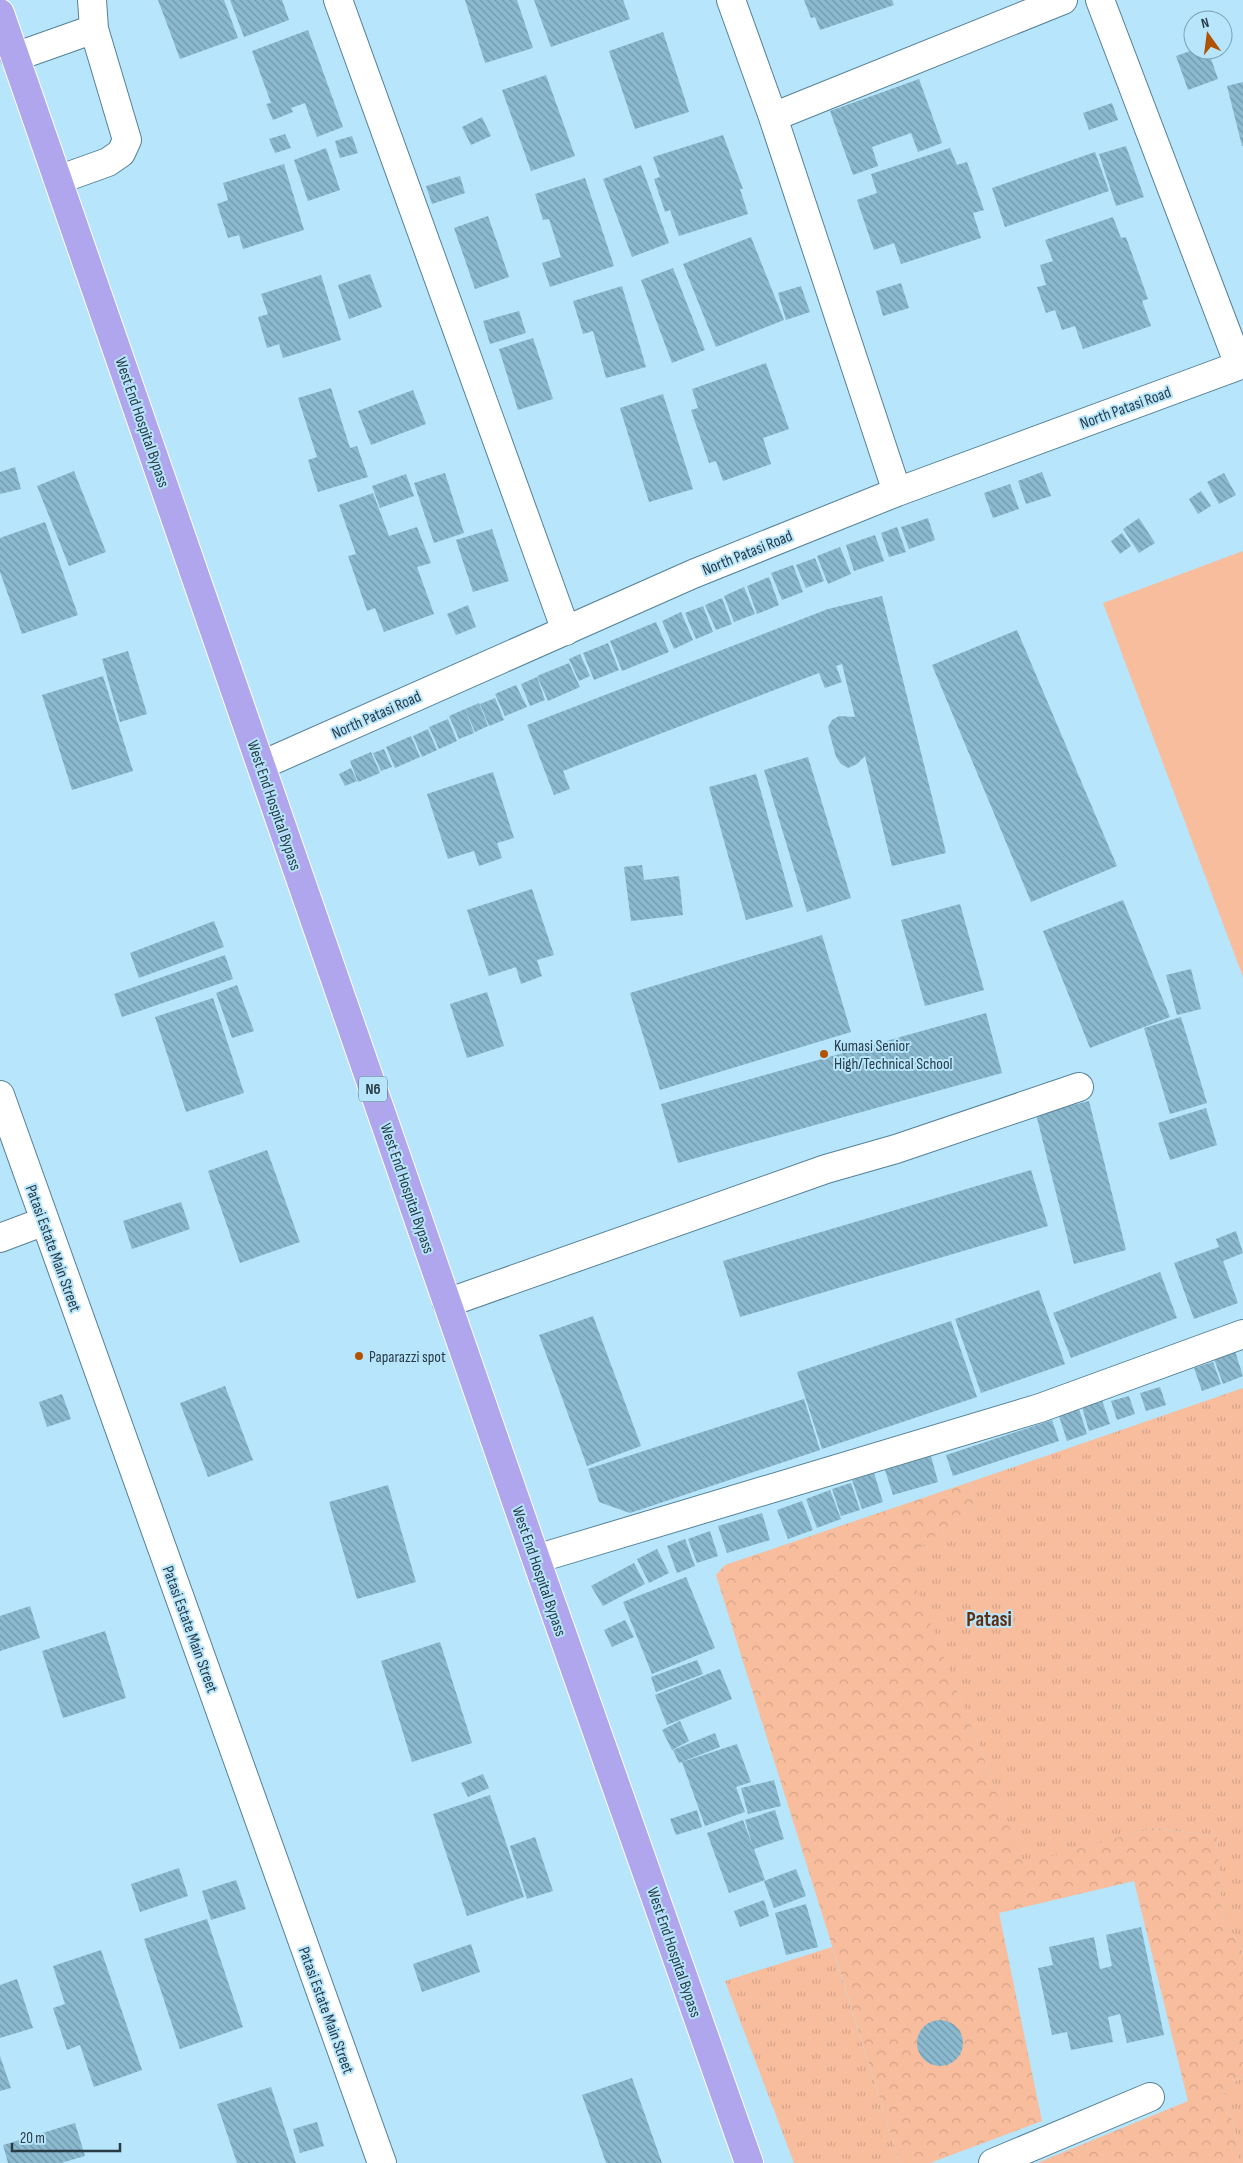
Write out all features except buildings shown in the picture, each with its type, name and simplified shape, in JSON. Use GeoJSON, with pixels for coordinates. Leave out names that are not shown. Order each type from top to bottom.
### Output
{"type":"FeatureCollection","features":[{"type":"Feature","properties":{"kind":"highway","name":"West End Hospital Bypass"},"geometry":{"type":"LineString","coordinates":[[0,13],[536,1559],[750,2163]]}},
{"type":"Feature","properties":{"kind":"street"},"geometry":{"type":"LineString","coordinates":[[58,180],[108,162],[121,153],[127,140],[94,29],[92,0]]}},
{"type":"Feature","properties":{"kind":"street"},"geometry":{"type":"LineString","coordinates":[[338,0],[566,631]]}},
{"type":"Feature","properties":{"kind":"street"},"geometry":{"type":"LineString","coordinates":[[730,0],[773,117],[897,492]]}},
{"type":"Feature","properties":{"kind":"street"},"geometry":{"type":"LineString","coordinates":[[773,117],[1064,0]]}},
{"type":"Feature","properties":{"kind":"street"},"geometry":{"type":"LineString","coordinates":[[1100,0],[1241,365]]}},
{"type":"Feature","properties":{"kind":"street"},"geometry":{"type":"LineString","coordinates":[[15,57],[94,29]]}},
{"type":"Feature","properties":{"kind":"street","name":"North Patasi Road"},"geometry":{"type":"LineString","coordinates":[[262,765],[693,574],[897,492],[1241,365]]}},
{"type":"Feature","properties":{"kind":"street"},"geometry":{"type":"LineString","coordinates":[[447,1303],[826,1169],[896,1149],[1078,1087]]}},
{"type":"Feature","properties":{"kind":"street","name":"Patasi Estate Main Street"},"geometry":{"type":"LineString","coordinates":[[0,1095],[382,2163]]}},
{"type":"Feature","properties":{"kind":"street"},"geometry":{"type":"LineString","coordinates":[[0,1238],[45,1221]]}},
{"type":"Feature","properties":{"kind":"street"},"geometry":{"type":"LineString","coordinates":[[536,1559],[1040,1408],[1243,1334]]}},
{"type":"Feature","properties":{"kind":"street"},"geometry":{"type":"LineString","coordinates":[[993,2163],[1150,2097]]}},
{"type":"Feature","properties":{"kind":"green space"},"geometry":{"type":"Polygon","coordinates":[[[1243,551],[1243,977],[1103,603],[1243,551]]]}},
{"type":"Feature","properties":{"kind":"green space"},"geometry":{"type":"Polygon","coordinates":[[[1243,1388],[1243,1954],[1222,1913],[1217,1836],[1153,1828],[1023,1865],[978,1743],[904,1560],[974,1506],[970,1482],[1243,1388]]]}},
{"type":"Feature","properties":{"kind":"green space"},"geometry":{"type":"Polygon","coordinates":[[[970,1482],[974,1506],[905,1560],[978,1743],[1023,1864],[1153,1828],[1217,1836],[1222,1913],[1243,1954],[1243,2074],[1224,2093],[1236,2134],[1239,2163],[1037,2163],[1188,2101],[1134,1881],[999,1913],[1042,2121],[930,2163],[900,2163],[716,1575],[725,1565],[970,1482]]]}},
{"type":"Feature","properties":{"kind":"green space"},"geometry":{"type":"Polygon","coordinates":[[[832,1947],[900,2163],[794,2163],[725,1981],[832,1947]]]}},
{"type":"Feature","properties":{"kind":"green space"},"geometry":{"type":"Polygon","coordinates":[[[1243,2074],[1243,2163],[1239,2163],[1236,2134],[1224,2093],[1243,2074]]]}},
{"type":"Feature","properties":{"kind":"place","name":"Kumasi Senior High/Technical School"},"geometry":{"type":"Point","coordinates":[824,1054]}},
{"type":"Feature","properties":{"kind":"place","name":"Paparazzi spot"},"geometry":{"type":"Point","coordinates":[359,1356]}},
{"type":"Feature","properties":{"kind":"district","name":"Patasi"},"geometry":{"type":"Point","coordinates":[989,1619]}}]}
